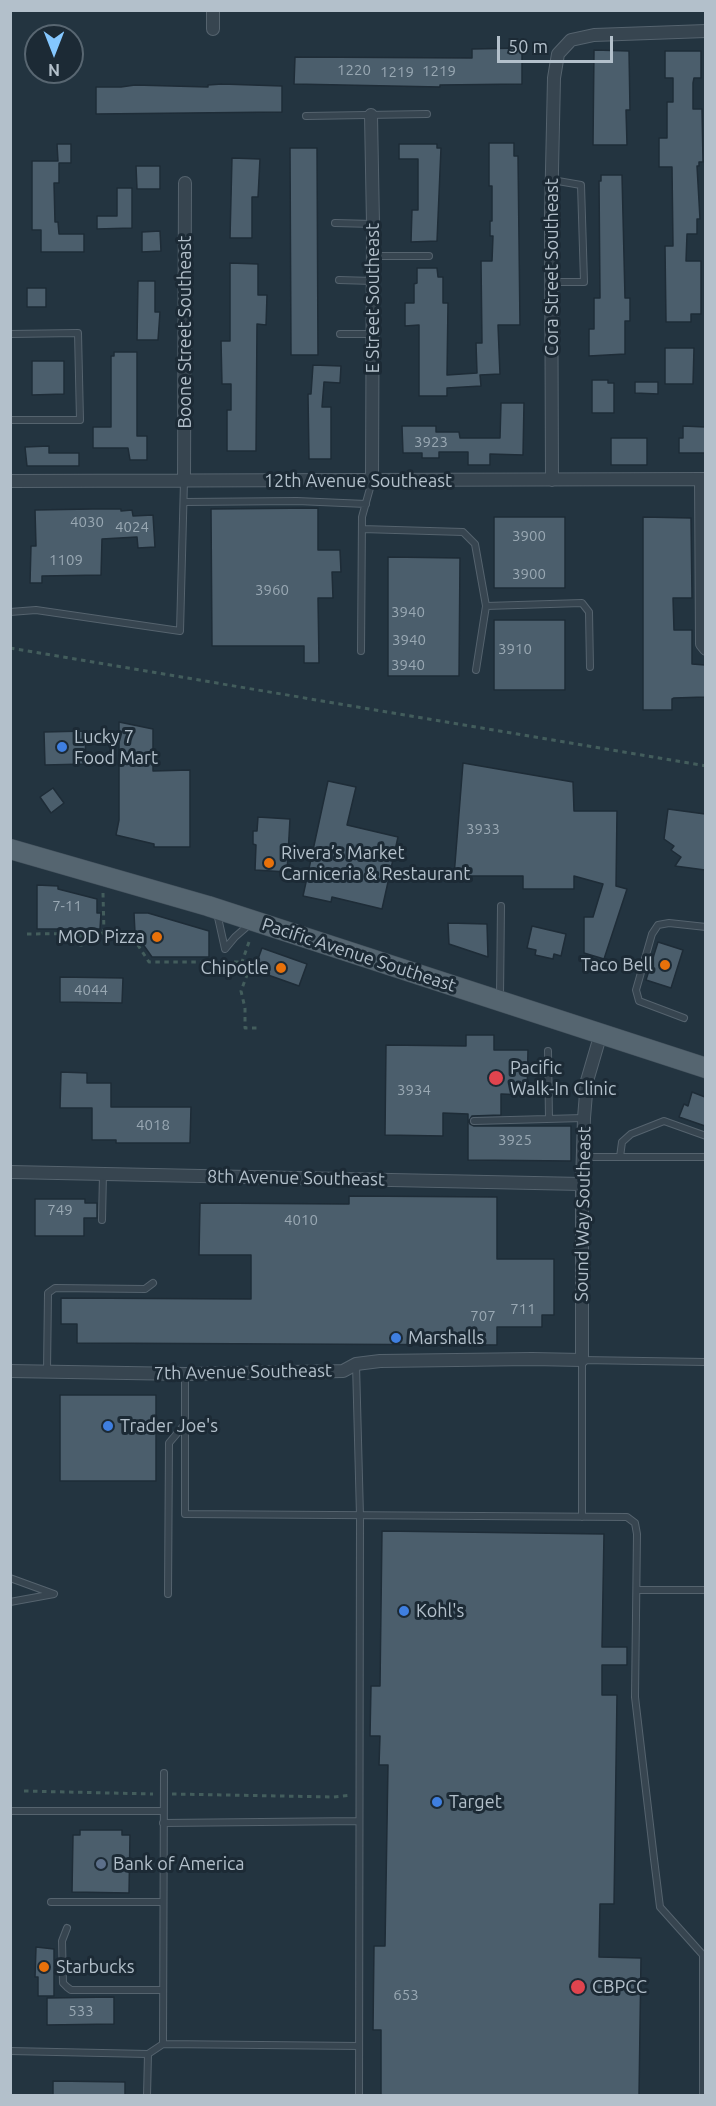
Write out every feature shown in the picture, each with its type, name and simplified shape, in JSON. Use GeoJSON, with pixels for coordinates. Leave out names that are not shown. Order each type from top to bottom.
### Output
{"type":"FeatureCollection","features":[{"type":"Feature","properties":{"kind":"main road","name":"Pacific Avenue Southeast"},"geometry":{"type":"LineString","coordinates":[[10,849],[216,909],[705,1068]]}},
{"type":"Feature","properties":{"kind":"street"},"geometry":{"type":"LineString","coordinates":[[213,10],[213,30]]}},
{"type":"Feature","properties":{"kind":"street","name":"Cora Street Southeast"},"geometry":{"type":"LineString","coordinates":[[552,480],[552,180],[554,78],[558,54],[571,40],[594,35],[705,31]]}},
{"type":"Feature","properties":{"kind":"street","name":"E Street Southeast"},"geometry":{"type":"LineString","coordinates":[[371,115],[372,481]]}},
{"type":"Feature","properties":{"kind":"street","name":"Boone Street Southeast"},"geometry":{"type":"LineString","coordinates":[[184,481],[185,183]]}},
{"type":"Feature","properties":{"kind":"street"},"geometry":{"type":"LineString","coordinates":[[703,479],[702,644],[705,649]]}},
{"type":"Feature","properties":{"kind":"street","name":"12th Avenue Southeast"},"geometry":{"type":"LineString","coordinates":[[10,481],[703,479]]}},
{"type":"Feature","properties":{"kind":"street","name":"Sound Way Southeast"},"geometry":{"type":"LineString","coordinates":[[582,1360],[584,1118],[587,1081],[601,1033]]}},
{"type":"Feature","properties":{"kind":"street","name":"8th Avenue Southeast"},"geometry":{"type":"LineString","coordinates":[[10,1172],[582,1184]]}},
{"type":"Feature","properties":{"kind":"street","name":"7th Avenue Southeast"},"geometry":{"type":"LineString","coordinates":[[10,1371],[185,1374],[343,1371],[356,1364],[380,1361],[582,1360]]}},
{"type":"Feature","properties":{"kind":"lane"},"geometry":{"type":"LineString","coordinates":[[306,116],[427,114]]}},
{"type":"Feature","properties":{"kind":"lane"},"geometry":{"type":"LineString","coordinates":[[551,282],[584,282],[581,185],[552,180]]}},
{"type":"Feature","properties":{"kind":"lane"},"geometry":{"type":"LineString","coordinates":[[335,223],[373,224]]}},
{"type":"Feature","properties":{"kind":"lane"},"geometry":{"type":"LineString","coordinates":[[373,256],[429,256]]}},
{"type":"Feature","properties":{"kind":"lane"},"geometry":{"type":"LineString","coordinates":[[339,280],[373,281]]}},
{"type":"Feature","properties":{"kind":"lane"},"geometry":{"type":"LineString","coordinates":[[10,333],[78,333],[80,420],[10,420]]}},
{"type":"Feature","properties":{"kind":"lane"},"geometry":{"type":"LineString","coordinates":[[340,334],[373,334]]}},
{"type":"Feature","properties":{"kind":"lane"},"geometry":{"type":"LineString","coordinates":[[10,612],[36,610],[180,631],[184,481]]}},
{"type":"Feature","properties":{"kind":"lane"},"geometry":{"type":"LineString","coordinates":[[361,651],[362,518],[372,481]]}},
{"type":"Feature","properties":{"kind":"lane"},"geometry":{"type":"LineString","coordinates":[[184,502],[297,501],[366,504]]}},
{"type":"Feature","properties":{"kind":"lane"},"geometry":{"type":"LineString","coordinates":[[362,529],[463,532],[475,544],[486,606],[476,670]]}},
{"type":"Feature","properties":{"kind":"lane"},"geometry":{"type":"LineString","coordinates":[[486,606],[582,603],[589,612],[590,667]]}},
{"type":"Feature","properties":{"kind":"lane"},"geometry":{"type":"LineString","coordinates":[[500,1000],[501,906]]}},
{"type":"Feature","properties":{"kind":"lane"},"geometry":{"type":"LineString","coordinates":[[216,909],[225,949],[253,921]]}},
{"type":"Feature","properties":{"kind":"lane"},"geometry":{"type":"LineString","coordinates":[[684,1018],[639,1001],[636,990],[652,934],[658,925],[669,923],[705,927]]}},
{"type":"Feature","properties":{"kind":"lane"},"geometry":{"type":"LineString","coordinates":[[548,1051],[549,1119]]}},
{"type":"Feature","properties":{"kind":"lane"},"geometry":{"type":"LineString","coordinates":[[474,1121],[584,1118]]}},
{"type":"Feature","properties":{"kind":"lane"},"geometry":{"type":"LineString","coordinates":[[620,1157],[622,1142],[631,1134],[664,1121],[705,1136]]}},
{"type":"Feature","properties":{"kind":"lane"},"geometry":{"type":"LineString","coordinates":[[582,1157],[705,1157]]}},
{"type":"Feature","properties":{"kind":"lane"},"geometry":{"type":"LineString","coordinates":[[102,1220],[104,1174]]}},
{"type":"Feature","properties":{"kind":"lane"},"geometry":{"type":"LineString","coordinates":[[47,1371],[48,1293],[55,1288],[146,1289],[153,1283]]}},
{"type":"Feature","properties":{"kind":"lane"},"geometry":{"type":"LineString","coordinates":[[582,1517],[582,1360],[705,1362]]}},
{"type":"Feature","properties":{"kind":"lane"},"geometry":{"type":"LineString","coordinates":[[356,1364],[360,1516],[358,2096]]}},
{"type":"Feature","properties":{"kind":"lane"},"geometry":{"type":"LineString","coordinates":[[185,1374],[185,1514],[582,1517],[627,1518],[635,1523],[637,1534],[635,1697],[660,1907],[704,1955],[702,2096]]}},
{"type":"Feature","properties":{"kind":"lane"},"geometry":{"type":"LineString","coordinates":[[168,1594],[169,1443],[185,1424]]}},
{"type":"Feature","properties":{"kind":"lane"},"geometry":{"type":"LineString","coordinates":[[10,1578],[54,1594],[10,1602]]}},
{"type":"Feature","properties":{"kind":"lane"},"geometry":{"type":"LineString","coordinates":[[637,1590],[705,1590]]}},
{"type":"Feature","properties":{"kind":"lane"},"geometry":{"type":"LineString","coordinates":[[163,2044],[164,1773]]}},
{"type":"Feature","properties":{"kind":"lane"},"geometry":{"type":"LineString","coordinates":[[10,1811],[163,1811]]}},
{"type":"Feature","properties":{"kind":"lane"},"geometry":{"type":"LineString","coordinates":[[163,1822],[359,1821]]}},
{"type":"Feature","properties":{"kind":"lane"},"geometry":{"type":"LineString","coordinates":[[51,1902],[163,1902]]}},
{"type":"Feature","properties":{"kind":"lane"},"geometry":{"type":"LineString","coordinates":[[66,1928],[62,1941],[63,1983],[71,1990],[163,1990]]}},
{"type":"Feature","properties":{"kind":"lane"},"geometry":{"type":"LineString","coordinates":[[10,2050],[148,2054],[163,2044],[358,2046]]}},
{"type":"Feature","properties":{"kind":"lane"},"geometry":{"type":"LineString","coordinates":[[147,2096],[148,2054]]}},
{"type":"Feature","properties":{"kind":"path"},"geometry":{"type":"LineString","coordinates":[[10,648],[705,766]]}},
{"type":"Feature","properties":{"kind":"path"},"geometry":{"type":"LineString","coordinates":[[103,891],[104,933]]}},
{"type":"Feature","properties":{"kind":"path"},"geometry":{"type":"LineString","coordinates":[[81,933],[81,949]]}},
{"type":"Feature","properties":{"kind":"path"},"geometry":{"type":"LineString","coordinates":[[27,934],[130,933],[150,962],[214,962]]}},
{"type":"Feature","properties":{"kind":"path"},"geometry":{"type":"LineString","coordinates":[[249,942],[241,971],[247,975],[241,992],[245,1008],[245,1028],[261,1028]]}},
{"type":"Feature","properties":{"kind":"path"},"geometry":{"type":"LineString","coordinates":[[71,943],[81,943]]}},
{"type":"Feature","properties":{"kind":"path"},"geometry":{"type":"LineString","coordinates":[[234,962],[242,962]]}},
{"type":"Feature","properties":{"kind":"path"},"geometry":{"type":"LineString","coordinates":[[24,1791],[333,1797],[359,1795]]}},
{"type":"Feature","properties":{"kind":"building"},"geometry":{"type":"Polygon","coordinates":[[[522,48],[522,84],[440,85],[440,87],[294,84],[295,57],[472,58],[472,49],[522,48]]]}},
{"type":"Feature","properties":{"kind":"building"},"geometry":{"type":"Polygon","coordinates":[[[594,50],[629,51],[630,110],[626,110],[627,145],[593,145],[594,50]]]}},
{"type":"Feature","properties":{"kind":"building"},"geometry":{"type":"Polygon","coordinates":[[[665,51],[701,51],[701,78],[694,78],[693,83],[693,109],[702,109],[703,162],[699,162],[697,166],[700,219],[697,219],[697,234],[687,234],[686,261],[701,261],[701,314],[691,314],[691,322],[666,322],[665,246],[673,246],[672,167],[659,167],[659,138],[667,138],[667,102],[673,102],[673,78],[665,78],[665,51]]]}},
{"type":"Feature","properties":{"kind":"building"},"geometry":{"type":"Polygon","coordinates":[[[135,85],[208,87],[208,85],[282,86],[282,112],[96,114],[96,87],[135,85]]]}},
{"type":"Feature","properties":{"kind":"building"},"geometry":{"type":"Polygon","coordinates":[[[489,143],[514,143],[514,156],[518,156],[520,325],[498,325],[500,374],[480,375],[481,386],[447,388],[447,396],[419,396],[419,325],[405,326],[405,303],[414,303],[417,268],[437,268],[438,277],[443,277],[443,303],[448,303],[447,375],[477,373],[476,343],[482,343],[481,261],[492,261],[493,236],[490,236],[490,221],[492,221],[492,186],[489,186],[489,143]]]}},
{"type":"Feature","properties":{"kind":"building"},"geometry":{"type":"Polygon","coordinates":[[[57,144],[71,144],[71,163],[59,163],[59,183],[54,183],[55,222],[58,222],[59,234],[84,234],[84,252],[41,252],[41,230],[32,230],[32,161],[58,161],[57,144]]]}},
{"type":"Feature","properties":{"kind":"building"},"geometry":{"type":"Polygon","coordinates":[[[399,144],[437,144],[437,148],[441,148],[437,241],[411,242],[412,210],[418,210],[418,159],[399,159],[399,144]]]}},
{"type":"Feature","properties":{"kind":"building"},"geometry":{"type":"Polygon","coordinates":[[[290,148],[317,148],[318,355],[291,355],[290,148]]]}},
{"type":"Feature","properties":{"kind":"building"},"geometry":{"type":"Polygon","coordinates":[[[232,158],[260,159],[258,197],[252,197],[252,238],[230,238],[232,158]]]}},
{"type":"Feature","properties":{"kind":"building"},"geometry":{"type":"Polygon","coordinates":[[[136,166],[160,166],[160,189],[137,189],[136,166]]]}},
{"type":"Feature","properties":{"kind":"building"},"geometry":{"type":"Polygon","coordinates":[[[601,175],[622,175],[625,298],[630,298],[630,321],[625,321],[625,354],[589,356],[589,329],[594,329],[594,298],[600,298],[599,181],[601,181],[601,175]]]}},
{"type":"Feature","properties":{"kind":"building"},"geometry":{"type":"Polygon","coordinates":[[[117,188],[132,188],[132,228],[97,229],[97,216],[117,216],[117,188]]]}},
{"type":"Feature","properties":{"kind":"building"},"geometry":{"type":"Polygon","coordinates":[[[160,231],[161,251],[142,252],[142,232],[160,231]]]}},
{"type":"Feature","properties":{"kind":"building"},"geometry":{"type":"Polygon","coordinates":[[[230,263],[258,264],[258,295],[267,295],[266,325],[257,324],[256,451],[227,451],[227,410],[231,410],[231,384],[222,384],[221,341],[230,341],[230,263]]]}},
{"type":"Feature","properties":{"kind":"building"},"geometry":{"type":"Polygon","coordinates":[[[138,281],[155,281],[155,312],[160,312],[158,340],[137,340],[138,281]]]}},
{"type":"Feature","properties":{"kind":"building"},"geometry":{"type":"Polygon","coordinates":[[[27,288],[46,288],[46,307],[27,307],[27,288]]]}},
{"type":"Feature","properties":{"kind":"building"},"geometry":{"type":"Polygon","coordinates":[[[665,348],[694,348],[693,384],[665,384],[665,348]]]}},
{"type":"Feature","properties":{"kind":"building"},"geometry":{"type":"Polygon","coordinates":[[[114,352],[137,352],[137,436],[147,436],[147,460],[130,460],[128,448],[93,448],[93,427],[111,427],[111,356],[114,356],[114,352]]]}},
{"type":"Feature","properties":{"kind":"building"},"geometry":{"type":"Polygon","coordinates":[[[32,361],[64,361],[64,394],[32,395],[32,361]]]}},
{"type":"Feature","properties":{"kind":"building"},"geometry":{"type":"Polygon","coordinates":[[[313,365],[341,366],[340,383],[324,382],[322,407],[331,407],[331,459],[309,459],[308,394],[311,394],[313,365]]]}},
{"type":"Feature","properties":{"kind":"building"},"geometry":{"type":"Polygon","coordinates":[[[592,380],[608,380],[608,383],[614,383],[614,413],[592,413],[592,380]]]}},
{"type":"Feature","properties":{"kind":"building"},"geometry":{"type":"Polygon","coordinates":[[[635,382],[658,382],[658,394],[635,393],[635,382]]]}},
{"type":"Feature","properties":{"kind":"building"},"geometry":{"type":"Polygon","coordinates":[[[501,403],[524,403],[523,455],[490,454],[490,465],[468,465],[468,452],[439,452],[439,458],[422,458],[422,453],[403,453],[402,426],[436,426],[436,432],[459,432],[460,438],[500,438],[501,403]]]}},
{"type":"Feature","properties":{"kind":"building"},"geometry":{"type":"Polygon","coordinates":[[[683,426],[705,427],[705,453],[679,453],[679,438],[683,438],[683,426]]]}},
{"type":"Feature","properties":{"kind":"building"},"geometry":{"type":"Polygon","coordinates":[[[611,438],[647,438],[647,465],[611,465],[611,438]]]}},
{"type":"Feature","properties":{"kind":"building"},"geometry":{"type":"Polygon","coordinates":[[[49,446],[49,453],[79,453],[79,466],[27,466],[25,447],[49,446]]]}},
{"type":"Feature","properties":{"kind":"building"},"geometry":{"type":"Polygon","coordinates":[[[318,508],[318,550],[340,550],[341,572],[332,572],[333,598],[318,598],[319,663],[304,663],[304,646],[212,646],[211,509],[318,508]]]}},
{"type":"Feature","properties":{"kind":"building"},"geometry":{"type":"Polygon","coordinates":[[[121,509],[121,511],[132,510],[133,516],[153,515],[155,547],[138,548],[137,537],[102,539],[101,575],[42,576],[42,583],[30,583],[31,546],[36,546],[35,510],[121,509]]]}},
{"type":"Feature","properties":{"kind":"building"},"geometry":{"type":"Polygon","coordinates":[[[494,517],[565,517],[565,588],[494,588],[494,517]]]}},
{"type":"Feature","properties":{"kind":"building"},"geometry":{"type":"Polygon","coordinates":[[[643,517],[691,518],[692,598],[673,598],[674,630],[692,630],[692,664],[705,665],[705,697],[674,698],[672,699],[672,710],[643,710],[643,517]]]}},
{"type":"Feature","properties":{"kind":"building"},"geometry":{"type":"Polygon","coordinates":[[[388,557],[460,558],[459,676],[388,676],[388,557]]]}},
{"type":"Feature","properties":{"kind":"building"},"geometry":{"type":"Polygon","coordinates":[[[494,620],[565,620],[565,690],[494,690],[494,620]]]}},
{"type":"Feature","properties":{"kind":"building"},"geometry":{"type":"Polygon","coordinates":[[[119,722],[153,729],[153,771],[190,770],[190,847],[154,847],[154,844],[116,835],[119,820],[119,722]]]}},
{"type":"Feature","properties":{"kind":"building"},"geometry":{"type":"Polygon","coordinates":[[[85,731],[86,764],[45,765],[44,732],[85,731]]]}},
{"type":"Feature","properties":{"kind":"building"},"geometry":{"type":"Polygon","coordinates":[[[463,763],[573,782],[574,811],[617,811],[616,886],[627,889],[604,959],[584,953],[584,917],[593,917],[603,884],[574,876],[574,889],[523,889],[523,876],[454,876],[463,763]]]}},
{"type":"Feature","properties":{"kind":"building"},"geometry":{"type":"Polygon","coordinates":[[[328,781],[356,787],[347,825],[398,837],[382,909],[332,897],[331,902],[303,896],[328,781]]]}},
{"type":"Feature","properties":{"kind":"building"},"geometry":{"type":"Polygon","coordinates":[[[53,788],[64,803],[51,813],[40,797],[53,788]]]}},
{"type":"Feature","properties":{"kind":"building"},"geometry":{"type":"Polygon","coordinates":[[[668,809],[705,814],[705,870],[675,866],[681,857],[671,850],[674,846],[664,839],[668,809]]]}},
{"type":"Feature","properties":{"kind":"building"},"geometry":{"type":"Polygon","coordinates":[[[258,817],[290,819],[287,872],[255,870],[256,845],[253,844],[253,831],[257,831],[258,817]]]}},
{"type":"Feature","properties":{"kind":"building"},"geometry":{"type":"Polygon","coordinates":[[[37,885],[58,886],[58,889],[97,899],[97,913],[101,913],[100,929],[37,929],[37,885]]]}},
{"type":"Feature","properties":{"kind":"building"},"geometry":{"type":"Polygon","coordinates":[[[134,913],[148,913],[209,931],[209,957],[152,957],[135,933],[134,913]]]}},
{"type":"Feature","properties":{"kind":"building"},"geometry":{"type":"Polygon","coordinates":[[[448,923],[487,924],[488,957],[449,944],[448,923]]]}},
{"type":"Feature","properties":{"kind":"building"},"geometry":{"type":"Polygon","coordinates":[[[532,926],[566,934],[561,956],[554,954],[553,959],[535,955],[536,950],[527,948],[532,926]]]}},
{"type":"Feature","properties":{"kind":"building","name":"Taco Bell"},"geometry":{"type":"Polygon","coordinates":[[[658,942],[683,950],[671,988],[646,980],[658,942]]]}},
{"type":"Feature","properties":{"kind":"building"},"geometry":{"type":"Polygon","coordinates":[[[262,948],[307,964],[299,986],[254,970],[262,948]]]}},
{"type":"Feature","properties":{"kind":"building"},"geometry":{"type":"Polygon","coordinates":[[[60,977],[123,978],[122,1003],[60,1002],[60,977]]]}},
{"type":"Feature","properties":{"kind":"building"},"geometry":{"type":"Polygon","coordinates":[[[466,1035],[494,1035],[494,1050],[528,1050],[527,1095],[501,1094],[501,1115],[472,1116],[470,1124],[474,1126],[571,1126],[571,1161],[468,1160],[468,1114],[443,1113],[443,1136],[385,1135],[386,1045],[466,1046],[466,1035]]]}},
{"type":"Feature","properties":{"kind":"building"},"geometry":{"type":"Polygon","coordinates":[[[61,1072],[87,1073],[87,1083],[111,1083],[111,1107],[191,1107],[190,1143],[116,1143],[116,1140],[92,1140],[92,1108],[60,1108],[61,1072]]]}},
{"type":"Feature","properties":{"kind":"building"},"geometry":{"type":"Polygon","coordinates":[[[692,1092],[705,1097],[705,1126],[679,1117],[684,1104],[688,1106],[692,1092]]]}},
{"type":"Feature","properties":{"kind":"building"},"geometry":{"type":"Polygon","coordinates":[[[349,1196],[497,1197],[497,1259],[554,1259],[554,1315],[542,1315],[542,1327],[497,1327],[497,1345],[77,1343],[77,1324],[61,1324],[61,1298],[251,1299],[251,1255],[199,1255],[200,1203],[349,1204],[349,1196]]]}},
{"type":"Feature","properties":{"kind":"building"},"geometry":{"type":"Polygon","coordinates":[[[35,1199],[85,1199],[85,1203],[97,1203],[97,1218],[84,1218],[84,1236],[35,1236],[35,1199]]]}},
{"type":"Feature","properties":{"kind":"building","name":"Trader Joe's"},"geometry":{"type":"Polygon","coordinates":[[[60,1395],[156,1395],[156,1481],[60,1481],[60,1395]]]}},
{"type":"Feature","properties":{"kind":"building"},"geometry":{"type":"Polygon","coordinates":[[[382,1531],[604,1534],[602,1647],[627,1647],[627,1665],[602,1665],[602,1695],[617,1695],[614,1904],[600,1904],[599,1957],[641,1958],[639,2096],[381,2096],[381,2030],[373,2030],[374,1946],[385,1946],[388,1765],[379,1765],[380,1736],[370,1736],[371,1686],[380,1686],[382,1531]]]}},
{"type":"Feature","properties":{"kind":"building","name":"Bank of America"},"geometry":{"type":"Polygon","coordinates":[[[80,1830],[122,1830],[122,1835],[130,1835],[129,1893],[72,1892],[73,1835],[80,1835],[80,1830]]]}},
{"type":"Feature","properties":{"kind":"building"},"geometry":{"type":"Polygon","coordinates":[[[36,1947],[54,1949],[54,1996],[38,1996],[38,1977],[35,1977],[36,1947]]]}},
{"type":"Feature","properties":{"kind":"building"},"geometry":{"type":"Polygon","coordinates":[[[114,1997],[114,2024],[47,2025],[47,1998],[114,1997]]]}},
{"type":"Feature","properties":{"kind":"building"},"geometry":{"type":"Polygon","coordinates":[[[53,2081],[125,2082],[125,2096],[53,2096],[53,2081]]]}},
{"type":"Feature","properties":{"kind":"place","name":"Lucky 7 Food Mart"},"geometry":{"type":"Point","coordinates":[62,747]}},
{"type":"Feature","properties":{"kind":"place","name":"Rivera’s Market Carniceria & Restaurant"},"geometry":{"type":"Point","coordinates":[269,863]}},
{"type":"Feature","properties":{"kind":"place","name":"MOD Pizza"},"geometry":{"type":"Point","coordinates":[157,937]}},
{"type":"Feature","properties":{"kind":"place","name":"Taco Bell"},"geometry":{"type":"Point","coordinates":[665,965]}},
{"type":"Feature","properties":{"kind":"place","name":"Chipotle"},"geometry":{"type":"Point","coordinates":[281,968]}},
{"type":"Feature","properties":{"kind":"place","name":"Pacific Walk-In Clinic"},"geometry":{"type":"Point","coordinates":[496,1078]}},
{"type":"Feature","properties":{"kind":"place","name":"Marshalls"},"geometry":{"type":"Point","coordinates":[396,1338]}},
{"type":"Feature","properties":{"kind":"place","name":"Trader Joe's"},"geometry":{"type":"Point","coordinates":[108,1426]}},
{"type":"Feature","properties":{"kind":"place","name":"Kohl's"},"geometry":{"type":"Point","coordinates":[404,1611]}},
{"type":"Feature","properties":{"kind":"place","name":"Target"},"geometry":{"type":"Point","coordinates":[437,1802]}},
{"type":"Feature","properties":{"kind":"place","name":"Bank of America"},"geometry":{"type":"Point","coordinates":[101,1864]}},
{"type":"Feature","properties":{"kind":"place","name":"Starbucks"},"geometry":{"type":"Point","coordinates":[44,1967]}},
{"type":"Feature","properties":{"kind":"place","name":"CBPCC"},"geometry":{"type":"Point","coordinates":[578,1987]}}]}
